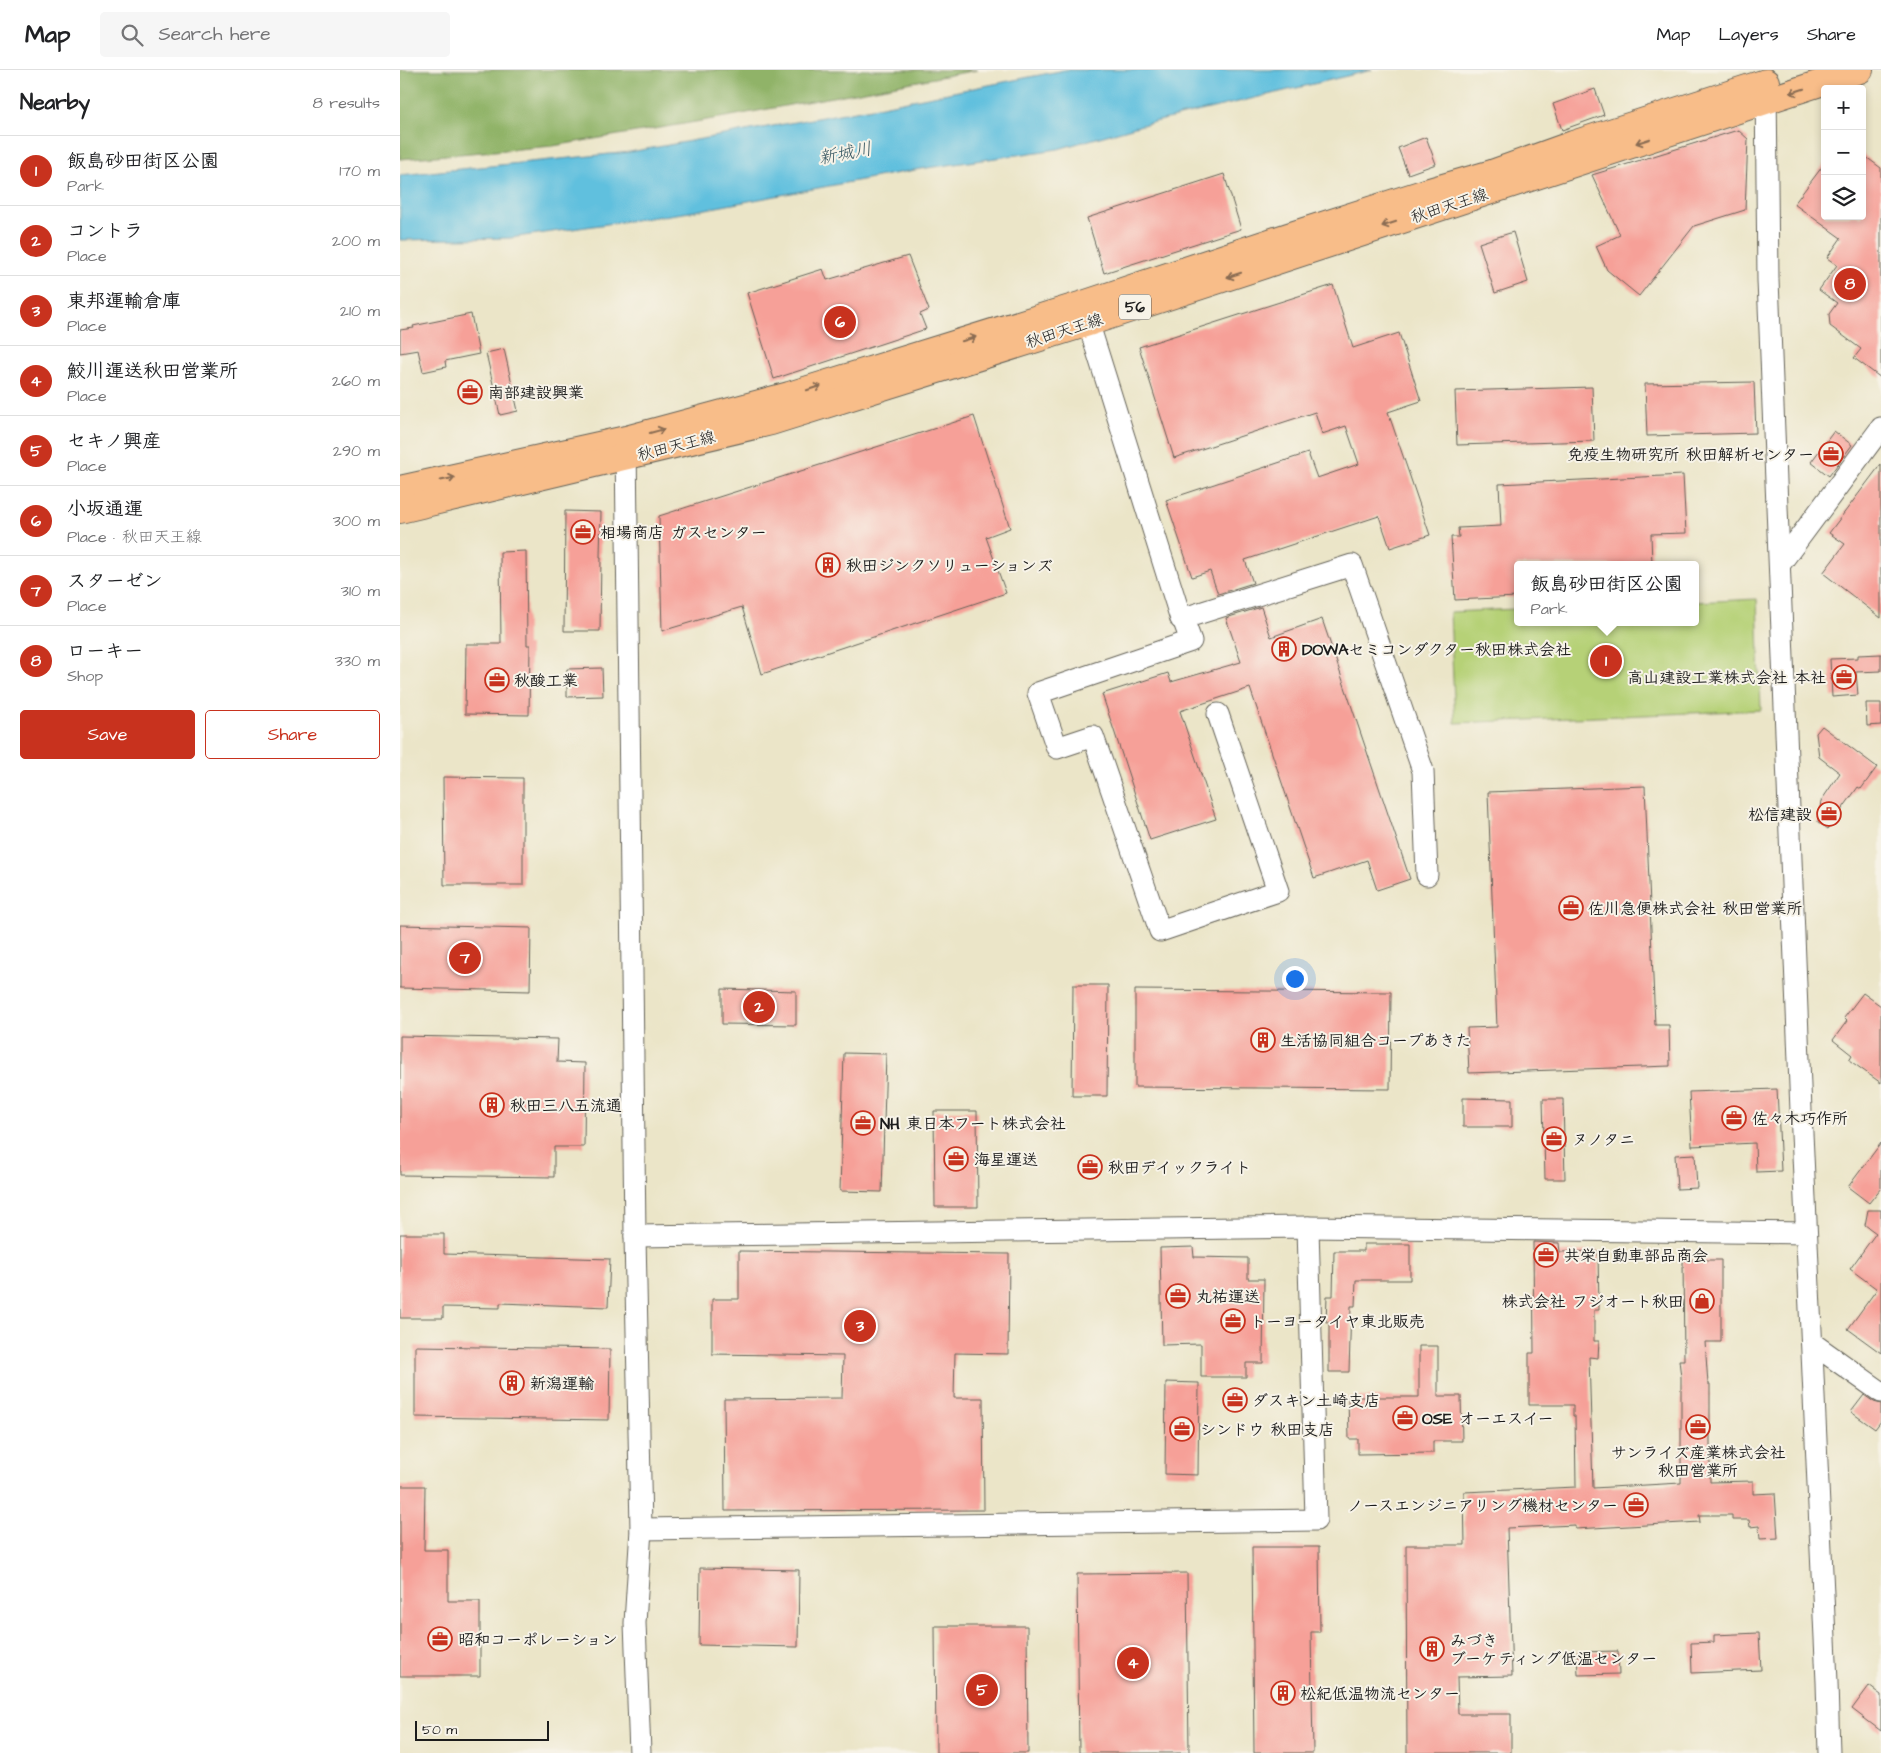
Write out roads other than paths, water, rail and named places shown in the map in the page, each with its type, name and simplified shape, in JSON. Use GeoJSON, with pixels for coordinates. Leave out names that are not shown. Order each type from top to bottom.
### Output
{"type":"FeatureCollection","features":[{"type":"Feature","properties":{"kind":"main road","name":"秋田天王線"},"geometry":{"type":"LineString","coordinates":[[1766,92],[1804,70]]}},
{"type":"Feature","properties":{"kind":"main road","name":"秋田天王線"},"geometry":{"type":"LineString","coordinates":[[400,510],[626,448],[789,396],[1085,313],[1297,233],[1492,173],[1572,144],[1766,92],[1860,70]]}},
{"type":"Feature","properties":{"kind":"main road","name":"秋田天王線"},"geometry":{"type":"LineString","coordinates":[[400,488],[626,448]]}},
{"type":"Feature","properties":{"kind":"street"},"geometry":{"type":"LineString","coordinates":[[1766,92],[1768,280],[1829,1753]]}},
{"type":"Feature","properties":{"kind":"street"},"geometry":{"type":"LineString","coordinates":[[1085,313],[1190,642],[1038,693],[1057,748],[1093,736],[1160,931],[1278,891],[1218,714]]}},
{"type":"Feature","properties":{"kind":"street"},"geometry":{"type":"LineString","coordinates":[[1780,564],[1881,428]]}},
{"type":"Feature","properties":{"kind":"street"},"geometry":{"type":"LineString","coordinates":[[626,448],[635,1236],[641,1529],[636,1623],[640,1753]]}},
{"type":"Feature","properties":{"kind":"street"},"geometry":{"type":"LineString","coordinates":[[1183,619],[1352,565],[1423,771],[1427,875]]}},
{"type":"Feature","properties":{"kind":"street"},"geometry":{"type":"LineString","coordinates":[[635,1236],[1308,1227],[1806,1233]]}},
{"type":"Feature","properties":{"kind":"street"},"geometry":{"type":"LineString","coordinates":[[641,1529],[1316,1520],[1308,1227]]}},
{"type":"Feature","properties":{"kind":"street"},"geometry":{"type":"LineString","coordinates":[[1812,1343],[1881,1392]]}},
{"type":"Feature","properties":{"kind":"water","name":"新城川"},"geometry":{"type":"Polygon","coordinates":[[[1065,70],[1372,70],[1142,125],[1058,149],[920,169],[690,212],[510,238],[400,240],[400,175],[630,152],[872,108],[1065,70]]]}},
{"type":"Feature","properties":{"kind":"place","name":"ローキー"},"geometry":{"type":"Point","coordinates":[1850,284]}},
{"type":"Feature","properties":{"kind":"place","name":"小坂通運"},"geometry":{"type":"Point","coordinates":[840,322]}},
{"type":"Feature","properties":{"kind":"place","name":"南部建設興業"},"geometry":{"type":"Point","coordinates":[470,392]}},
{"type":"Feature","properties":{"kind":"place","name":"免疫生物研究所 秋田解析センター"},"geometry":{"type":"Point","coordinates":[1831,454]}},
{"type":"Feature","properties":{"kind":"place","name":"相場商店 ガスセンター"},"geometry":{"type":"Point","coordinates":[583,532]}},
{"type":"Feature","properties":{"kind":"place","name":"秋田ジンクソリューションズ"},"geometry":{"type":"Point","coordinates":[828,565]}},
{"type":"Feature","properties":{"kind":"place","name":"DOWAセミコンダクター秋田株式会社"},"geometry":{"type":"Point","coordinates":[1284,649]}},
{"type":"Feature","properties":{"kind":"place","name":"飯島砂田街区公園"},"geometry":{"type":"Point","coordinates":[1606,661]}},
{"type":"Feature","properties":{"kind":"place","name":"高山建設工業株式会社 本社"},"geometry":{"type":"Point","coordinates":[1844,677]}},
{"type":"Feature","properties":{"kind":"place","name":"秋酸工業"},"geometry":{"type":"Point","coordinates":[497,680]}},
{"type":"Feature","properties":{"kind":"place","name":"松信建設"},"geometry":{"type":"Point","coordinates":[1829,814]}},
{"type":"Feature","properties":{"kind":"place","name":"佐川急便株式会社 秋田営業所"},"geometry":{"type":"Point","coordinates":[1571,908]}},
{"type":"Feature","properties":{"kind":"place","name":"スターゼン"},"geometry":{"type":"Point","coordinates":[465,958]}},
{"type":"Feature","properties":{"kind":"place","name":"コントラ"},"geometry":{"type":"Point","coordinates":[759,1007]}},
{"type":"Feature","properties":{"kind":"place","name":"生活協同組合コープあきた"},"geometry":{"type":"Point","coordinates":[1263,1040]}},
{"type":"Feature","properties":{"kind":"place","name":"秋田三八五流通"},"geometry":{"type":"Point","coordinates":[492,1105]}},
{"type":"Feature","properties":{"kind":"place","name":"佐々木巧作所"},"geometry":{"type":"Point","coordinates":[1734,1118]}},
{"type":"Feature","properties":{"kind":"place","name":"NH 東日本フート株式会社"},"geometry":{"type":"Point","coordinates":[863,1123]}},
{"type":"Feature","properties":{"kind":"place","name":"ヌノタニ"},"geometry":{"type":"Point","coordinates":[1554,1139]}},
{"type":"Feature","properties":{"kind":"place","name":"海星運送"},"geometry":{"type":"Point","coordinates":[956,1159]}},
{"type":"Feature","properties":{"kind":"place","name":"秋田デイックライト"},"geometry":{"type":"Point","coordinates":[1090,1167]}},
{"type":"Feature","properties":{"kind":"place","name":"共栄自動車部品商会"},"geometry":{"type":"Point","coordinates":[1546,1255]}},
{"type":"Feature","properties":{"kind":"place","name":"丸祐運送"},"geometry":{"type":"Point","coordinates":[1178,1296]}},
{"type":"Feature","properties":{"kind":"place","name":"株式会社 フジオート秋田"},"geometry":{"type":"Point","coordinates":[1702,1301]}},
{"type":"Feature","properties":{"kind":"place","name":"トーヨータイヤ東北販売"},"geometry":{"type":"Point","coordinates":[1233,1321]}},
{"type":"Feature","properties":{"kind":"place","name":"東邦運輸倉庫"},"geometry":{"type":"Point","coordinates":[860,1326]}},
{"type":"Feature","properties":{"kind":"place","name":"新潟運輸"},"geometry":{"type":"Point","coordinates":[512,1383]}},
{"type":"Feature","properties":{"kind":"place","name":"ダスキン土崎支店"},"geometry":{"type":"Point","coordinates":[1235,1400]}},
{"type":"Feature","properties":{"kind":"place","name":"OSE オーエスイー"},"geometry":{"type":"Point","coordinates":[1405,1418]}},
{"type":"Feature","properties":{"kind":"place","name":"サンライズ産業株式会社 秋田営業所"},"geometry":{"type":"Point","coordinates":[1698,1427]}},
{"type":"Feature","properties":{"kind":"place","name":"シンドウ 秋田支店"},"geometry":{"type":"Point","coordinates":[1182,1429]}},
{"type":"Feature","properties":{"kind":"place","name":"ノースエンジニアリング機材センター"},"geometry":{"type":"Point","coordinates":[1636,1505]}},
{"type":"Feature","properties":{"kind":"place","name":"昭和コーポレーション"},"geometry":{"type":"Point","coordinates":[440,1639]}},
{"type":"Feature","properties":{"kind":"place","name":"みづき ブーケティング低温センター"},"geometry":{"type":"Point","coordinates":[1432,1649]}},
{"type":"Feature","properties":{"kind":"place","name":"鮫川運送秋田営業所"},"geometry":{"type":"Point","coordinates":[1133,1663]}},
{"type":"Feature","properties":{"kind":"place","name":"セキノ興産"},"geometry":{"type":"Point","coordinates":[982,1690]}},
{"type":"Feature","properties":{"kind":"place","name":"松紀低温物流センター"},"geometry":{"type":"Point","coordinates":[1283,1693]}}]}
